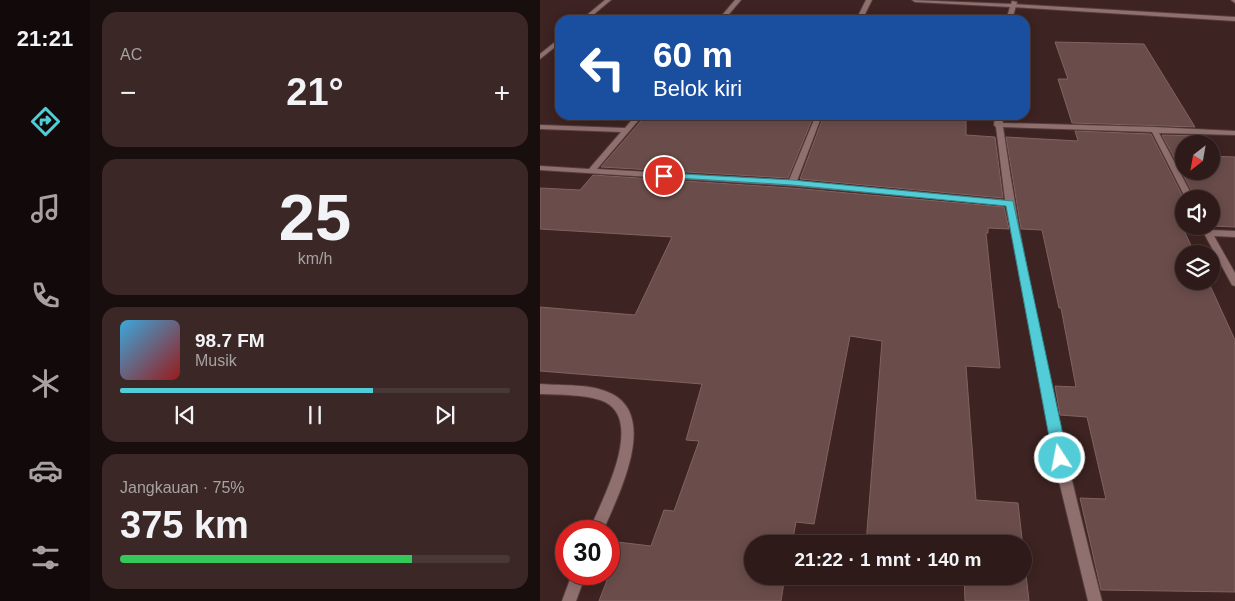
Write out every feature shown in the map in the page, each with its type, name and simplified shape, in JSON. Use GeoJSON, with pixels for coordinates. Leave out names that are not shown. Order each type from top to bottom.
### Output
{"type":"FeatureCollection","features":[{"type":"Feature","properties":{"kind":"street"},"geometry":{"type":"LineString","coordinates":[[590,15],[608,0]]}},
{"type":"Feature","properties":{"kind":"street"},"geometry":{"type":"LineString","coordinates":[[725,15],[738,0]]}},
{"type":"Feature","properties":{"kind":"street"},"geometry":{"type":"LineString","coordinates":[[862,15],[869,0]]}},
{"type":"Feature","properties":{"kind":"street"},"geometry":{"type":"LineString","coordinates":[[915,0],[1014,3],[1235,19]]}},
{"type":"Feature","properties":{"kind":"street"},"geometry":{"type":"LineString","coordinates":[[1010,15],[1014,3]]}},
{"type":"Feature","properties":{"kind":"street"},"geometry":{"type":"LineString","coordinates":[[540,57],[555,44]]}},
{"type":"Feature","properties":{"kind":"street"},"geometry":{"type":"LineString","coordinates":[[591,172],[636,120]]}},
{"type":"Feature","properties":{"kind":"street"},"geometry":{"type":"LineString","coordinates":[[792,183],[817,120]]}},
{"type":"Feature","properties":{"kind":"street"},"geometry":{"type":"LineString","coordinates":[[1095,601],[1064,477],[1010,203],[998,120],[1235,132]]}},
{"type":"Feature","properties":{"kind":"street"},"geometry":{"type":"LineString","coordinates":[[540,127],[627,130]]}},
{"type":"Feature","properties":{"kind":"street"},"geometry":{"type":"LineString","coordinates":[[1154,129],[1185,190]]}},
{"type":"Feature","properties":{"kind":"street"},"geometry":{"type":"LineString","coordinates":[[540,168],[792,183],[1010,203]]}},
{"type":"Feature","properties":{"kind":"street"},"geometry":{"type":"LineString","coordinates":[[1220,232],[1235,234]]}},
{"type":"Feature","properties":{"kind":"street"},"geometry":{"type":"LineString","coordinates":[[1209,235],[1235,282]]}},
{"type":"Feature","properties":{"kind":"street"},"geometry":{"type":"LineString","coordinates":[[540,389],[599,395],[619,404],[626,417],[627,450],[600,520]]}},
{"type":"Feature","properties":{"kind":"street"},"geometry":{"type":"LineString","coordinates":[[569,601],[575,585]]}},
{"type":"Feature","properties":{"kind":"building"},"geometry":{"type":"Polygon","coordinates":[[[1055,42],[1144,44],[1195,127],[1072,123],[1058,79],[1068,79],[1055,42]]]}},
{"type":"Feature","properties":{"kind":"building"},"geometry":{"type":"Polygon","coordinates":[[[642,120],[812,120],[788,178],[601,167],[642,120]]]}},
{"type":"Feature","properties":{"kind":"building"},"geometry":{"type":"Polygon","coordinates":[[[822,120],[966,120],[966,135],[995,137],[1003,198],[800,179],[822,120]]]}},
{"type":"Feature","properties":{"kind":"building"},"geometry":{"type":"Polygon","coordinates":[[[1075,131],[1151,134],[1179,190],[1175,190],[1175,235],[1186,235],[1191,245],[1175,245],[1175,290],[1212,290],[1235,340],[1235,592],[1101,590],[1080,498],[1106,499],[1087,417],[1060,415],[1055,386],[1076,387],[1061,308],[1059,308],[1042,230],[1021,229],[1006,137],[1078,141],[1075,131]]]}},
{"type":"Feature","properties":{"kind":"building"},"geometry":{"type":"Polygon","coordinates":[[[1162,135],[1175,135],[1175,159],[1162,135]]]}},
{"type":"Feature","properties":{"kind":"building"},"geometry":{"type":"Polygon","coordinates":[[[1220,156],[1235,157],[1235,227],[1220,226],[1220,190],[1191,190],[1186,180],[1220,180],[1220,156]]]}},
{"type":"Feature","properties":{"kind":"building"},"geometry":{"type":"Polygon","coordinates":[[[593,175],[792,188],[1004,207],[1009,229],[988,228],[988,233],[986,233],[1000,368],[966,366],[976,500],[1018,503],[1022,535],[867,535],[882,341],[850,336],[814,524],[796,522],[794,535],[744,535],[744,585],[784,585],[781,601],[599,601],[605,585],[620,585],[620,542],[651,546],[664,510],[674,511],[699,441],[686,440],[702,384],[540,371],[540,307],[635,315],[672,237],[540,229],[540,188],[580,190],[593,175]]]}},
{"type":"Feature","properties":{"kind":"building"},"geometry":{"type":"Polygon","coordinates":[[[964,585],[1027,585],[1029,601],[965,601],[964,585]]]}},
{"type":"Feature","properties":{"kind":"route"},"geometry":{"type":"LineString","coordinates":[[664,176],[792,183],[1010,203],[1060,458]]}}]}
